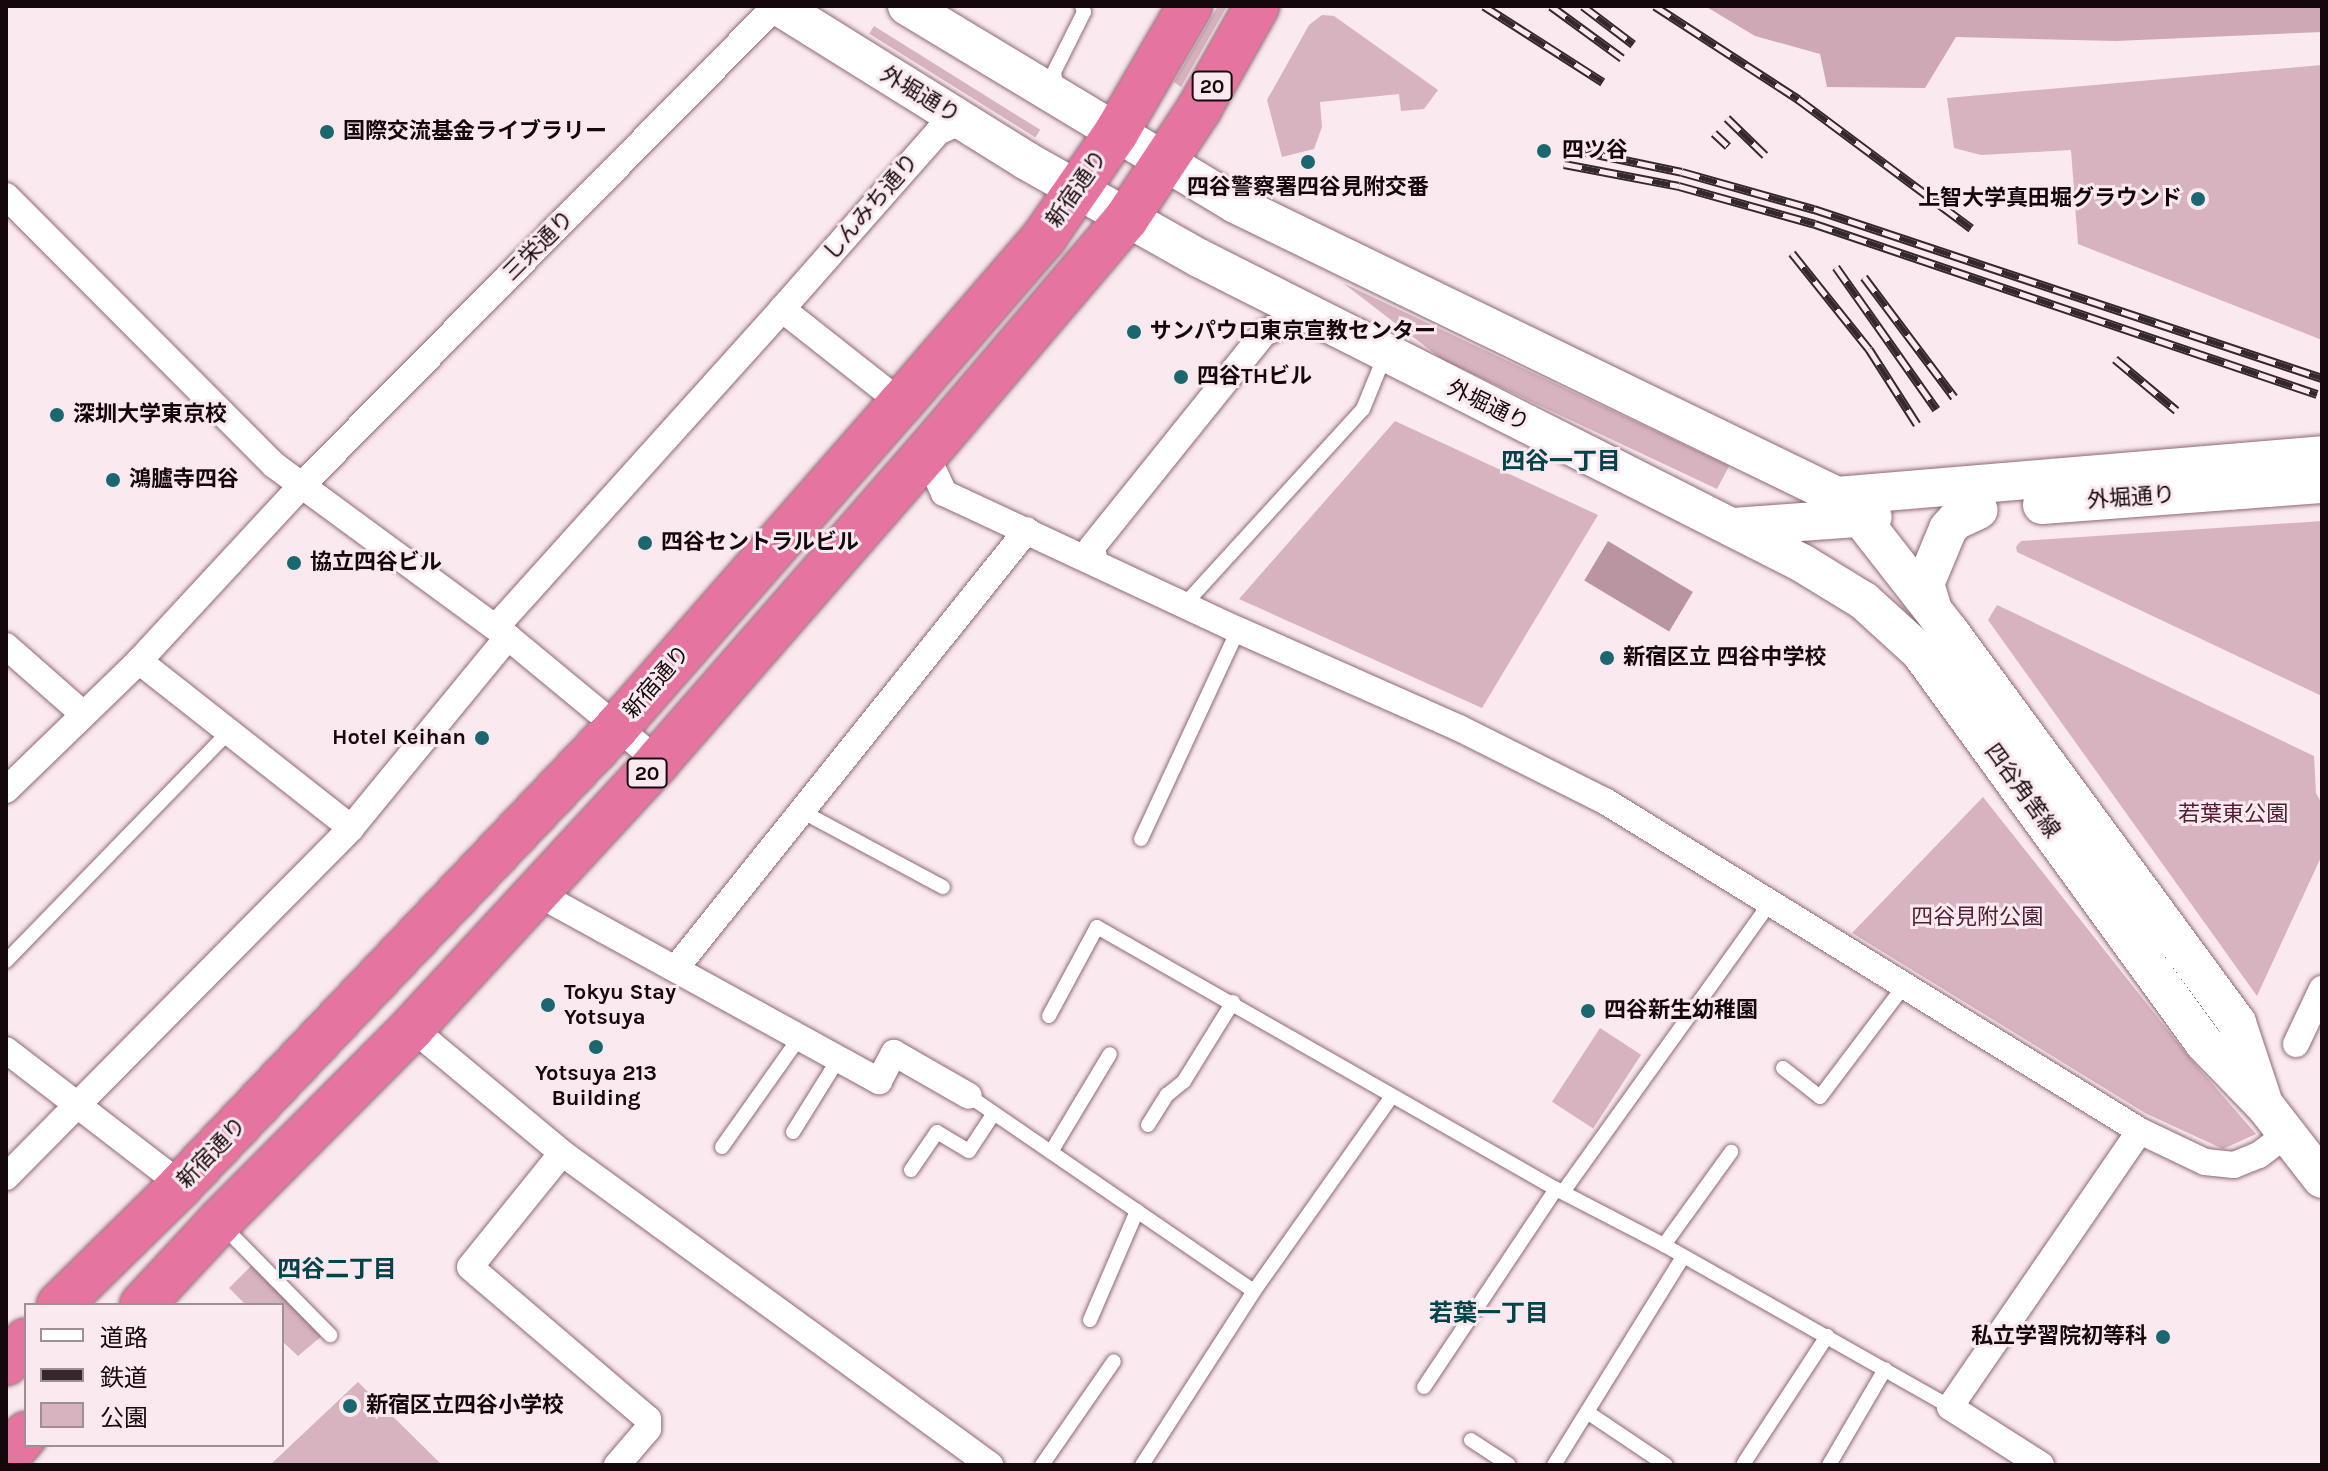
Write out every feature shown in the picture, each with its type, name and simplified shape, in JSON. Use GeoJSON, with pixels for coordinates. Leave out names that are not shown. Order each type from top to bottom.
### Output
{"type":"FeatureCollection","features":[{"type":"Feature","properties":{"kind":"highway","name":"新宿通り"},"geometry":{"type":"LineString","coordinates":[[61,1303],[181,1185],[617,727],[901,403],[1045,236],[1116,133],[1190,6]]}},
{"type":"Feature","properties":{"kind":"highway","name":"20"},"geometry":{"type":"LineString","coordinates":[[144,1303],[219,1222],[412,1028],[658,761],[926,454],[1126,219],[1165,164],[1257,6]]}},
{"type":"Feature","properties":{"kind":"highway"},"geometry":{"type":"LineString","coordinates":[[6,1363],[24,1343]]}},
{"type":"Feature","properties":{"kind":"highway"},"geometry":{"type":"LineString","coordinates":[[6,1458],[24,1436]]}},
{"type":"Feature","properties":{"kind":"main road","name":"外堀通り"},"geometry":{"type":"LineString","coordinates":[[777,6],[1126,219],[1385,355],[1732,527],[1936,488],[2322,455]]}},
{"type":"Feature","properties":{"kind":"main road","name":"外堀通り"},"geometry":{"type":"LineString","coordinates":[[908,6],[1235,204],[1848,507],[1900,515],[2322,484]]}},
{"type":"Feature","properties":{"kind":"main road"},"geometry":{"type":"LineString","coordinates":[[1920,652],[1899,608],[1888,553],[1900,515],[1936,488]]}},
{"type":"Feature","properties":{"kind":"main road","name":"四谷角筈線"},"geometry":{"type":"LineString","coordinates":[[1848,507],[1933,610],[2237,1023],[2276,1121]]}},
{"type":"Feature","properties":{"kind":"main road"},"geometry":{"type":"LineString","coordinates":[[1933,610],[1925,584],[1948,529],[1955,521],[1979,510]]}},
{"type":"Feature","properties":{"kind":"main road","name":"四谷角筈線"},"geometry":{"type":"LineString","coordinates":[[1732,527],[1837,583],[1894,626],[1920,652],[2204,1043],[2276,1121],[2322,1179]]}},
{"type":"Feature","properties":{"kind":"street","name":"三栄通り"},"geometry":{"type":"LineString","coordinates":[[6,790],[139,661],[301,486],[777,6]]}},
{"type":"Feature","properties":{"kind":"street","name":"しんみち通り"},"geometry":{"type":"LineString","coordinates":[[6,1177],[351,828],[502,632],[938,132],[955,124],[970,125]]}},
{"type":"Feature","properties":{"kind":"street"},"geometry":{"type":"LineString","coordinates":[[6,196],[274,465],[502,632],[658,761]]}},
{"type":"Feature","properties":{"kind":"street"},"geometry":{"type":"LineString","coordinates":[[782,309],[901,403]]}},
{"type":"Feature","properties":{"kind":"street"},"geometry":{"type":"LineString","coordinates":[[1095,563],[1092,547],[1264,333],[1309,313]]}},
{"type":"Feature","properties":{"kind":"street"},"geometry":{"type":"LineString","coordinates":[[926,454],[944,493],[1238,630],[1459,728],[1605,801],[2140,1131],[2205,1162],[2234,1165],[2259,1155],[2276,1121]]}},
{"type":"Feature","properties":{"kind":"street"},"geometry":{"type":"LineString","coordinates":[[676,968],[1027,530]]}},
{"type":"Feature","properties":{"kind":"street"},"geometry":{"type":"LineString","coordinates":[[6,646],[83,714]]}},
{"type":"Feature","properties":{"kind":"street"},"geometry":{"type":"LineString","coordinates":[[139,661],[227,734],[351,828]]}},
{"type":"Feature","properties":{"kind":"street"},"geometry":{"type":"LineString","coordinates":[[535,892],[879,1081],[894,1053],[969,1096]]}},
{"type":"Feature","properties":{"kind":"street"},"geometry":{"type":"LineString","coordinates":[[2296,1044],[2322,989]]}},
{"type":"Feature","properties":{"kind":"street"},"geometry":{"type":"LineString","coordinates":[[412,1028],[562,1153],[990,1465]]}},
{"type":"Feature","properties":{"kind":"street"},"geometry":{"type":"LineString","coordinates":[[6,1050],[181,1185]]}},
{"type":"Feature","properties":{"kind":"street"},"geometry":{"type":"LineString","coordinates":[[2041,1465],[1950,1407],[2140,1131]]}},
{"type":"Feature","properties":{"kind":"street"},"geometry":{"type":"LineString","coordinates":[[562,1153],[470,1267],[648,1419],[648,1429],[617,1465]]}},
{"type":"Feature","properties":{"kind":"lane"},"geometry":{"type":"LineString","coordinates":[[1070,104],[1054,86],[1054,72],[1084,12],[1082,6]]}},
{"type":"Feature","properties":{"kind":"lane"},"geometry":{"type":"LineString","coordinates":[[1184,605],[1363,409],[1385,355]]}},
{"type":"Feature","properties":{"kind":"lane"},"geometry":{"type":"LineString","coordinates":[[1141,839],[1238,630]]}},
{"type":"Feature","properties":{"kind":"lane"},"geometry":{"type":"LineString","coordinates":[[6,961],[227,734]]}},
{"type":"Feature","properties":{"kind":"lane"},"geometry":{"type":"LineString","coordinates":[[801,811],[943,887]]}},
{"type":"Feature","properties":{"kind":"lane"},"geometry":{"type":"LineString","coordinates":[[1424,1387],[1560,1190],[1771,902]]}},
{"type":"Feature","properties":{"kind":"lane"},"geometry":{"type":"LineString","coordinates":[[1049,1016],[1097,927],[1233,1002],[1392,1096],[1950,1407]]}},
{"type":"Feature","properties":{"kind":"lane"},"geometry":{"type":"LineString","coordinates":[[1783,1068],[1820,1097],[1904,986]]}},
{"type":"Feature","properties":{"kind":"lane"},"geometry":{"type":"LineString","coordinates":[[1148,1125],[1167,1095],[1184,1081],[1233,1002]]}},
{"type":"Feature","properties":{"kind":"lane"},"geometry":{"type":"LineString","coordinates":[[722,1147],[800,1037]]}},
{"type":"Feature","properties":{"kind":"lane"},"geometry":{"type":"LineString","coordinates":[[1051,1152],[1110,1054]]}},
{"type":"Feature","properties":{"kind":"lane"},"geometry":{"type":"LineString","coordinates":[[793,1132],[839,1058]]}},
{"type":"Feature","properties":{"kind":"lane"},"geometry":{"type":"LineString","coordinates":[[969,1096],[1254,1291]]}},
{"type":"Feature","properties":{"kind":"lane"},"geometry":{"type":"LineString","coordinates":[[1142,1465],[1254,1291],[1392,1096]]}},
{"type":"Feature","properties":{"kind":"lane"},"geometry":{"type":"LineString","coordinates":[[911,1170],[937,1132],[969,1151],[994,1113]]}},
{"type":"Feature","properties":{"kind":"lane"},"geometry":{"type":"LineString","coordinates":[[1664,1245],[1731,1152]]}},
{"type":"Feature","properties":{"kind":"lane"},"geometry":{"type":"LineString","coordinates":[[1090,1320],[1137,1211]]}},
{"type":"Feature","properties":{"kind":"lane"},"geometry":{"type":"LineString","coordinates":[[219,1222],[330,1335]]}},
{"type":"Feature","properties":{"kind":"lane"},"geometry":{"type":"LineString","coordinates":[[1554,1465],[1683,1257]]}},
{"type":"Feature","properties":{"kind":"lane"},"geometry":{"type":"LineString","coordinates":[[1744,1463],[1827,1336]]}},
{"type":"Feature","properties":{"kind":"lane"},"geometry":{"type":"LineString","coordinates":[[1042,1465],[1114,1361]]}},
{"type":"Feature","properties":{"kind":"lane"},"geometry":{"type":"LineString","coordinates":[[1829,1465],[1885,1369]]}},
{"type":"Feature","properties":{"kind":"lane"},"geometry":{"type":"LineString","coordinates":[[1587,1412],[1666,1465]]}},
{"type":"Feature","properties":{"kind":"lane"},"geometry":{"type":"LineString","coordinates":[[1471,1440],[1509,1465]]}},
{"type":"Feature","properties":{"kind":"green space"},"geometry":{"type":"Polygon","coordinates":[[[1218,6],[1227,6],[1181,87],[1174,82],[1218,6]]]}},
{"type":"Feature","properties":{"kind":"green space"},"geometry":{"type":"Polygon","coordinates":[[[1322,15],[1334,16],[1438,90],[1424,109],[1401,111],[1399,94],[1320,102],[1322,127],[1314,149],[1282,157],[1267,100],[1309,25],[1322,15]]]}},
{"type":"Feature","properties":{"kind":"green space"},"geometry":{"type":"Polygon","coordinates":[[[874,26],[1040,130],[1035,137],[869,34],[874,26]]]}},
{"type":"Feature","properties":{"kind":"green space","name":"上智大学真田堀グラウンド"},"geometry":{"type":"Polygon","coordinates":[[[2322,65],[2322,340],[2078,244],[2071,150],[1981,155],[1954,148],[1947,98],[2322,65]]]}},
{"type":"Feature","properties":{"kind":"green space"},"geometry":{"type":"Polygon","coordinates":[[[1343,283],[1729,466],[1717,489],[1443,360],[1343,283]]]}},
{"type":"Feature","properties":{"kind":"green space"},"geometry":{"type":"Polygon","coordinates":[[[1395,421],[1598,515],[1482,708],[1239,599],[1395,421]]]}},
{"type":"Feature","properties":{"kind":"green space"},"geometry":{"type":"Polygon","coordinates":[[[2322,521],[2322,696],[2017,552],[2016,547],[2021,541],[2322,521]]]}},
{"type":"Feature","properties":{"kind":"green space","name":"若葉東公園"},"geometry":{"type":"Polygon","coordinates":[[[1997,605],[2314,756],[2316,793],[2322,804],[2322,855],[2257,996],[1988,620],[1997,605]]]}},
{"type":"Feature","properties":{"kind":"green space","name":"四谷見附公園"},"geometry":{"type":"Polygon","coordinates":[[[1983,797],[2189,1057],[2256,1134],[2223,1149],[2145,1113],[1852,933],[1983,797]]]}},
{"type":"Feature","properties":{"kind":"green space"},"geometry":{"type":"Polygon","coordinates":[[[1600,1028],[1641,1055],[1593,1128],[1552,1102],[1600,1028]]]}},
{"type":"Feature","properties":{"kind":"green space"},"geometry":{"type":"Polygon","coordinates":[[[251,1266],[323,1335],[298,1356],[284,1343],[284,1303],[244,1303],[229,1288],[251,1266]]]}},
{"type":"Feature","properties":{"kind":"green space"},"geometry":{"type":"Polygon","coordinates":[[[358,1382],[442,1465],[270,1465],[358,1382]]]}},
{"type":"Feature","properties":{"kind":"shaded area"},"geometry":{"type":"Polygon","coordinates":[[[1705,6],[2322,6],[2322,32],[2116,41],[1956,37],[1925,88],[1827,87],[1820,54],[1755,36],[1705,6]]]}},
{"type":"Feature","properties":{"kind":"shaded area"},"geometry":{"type":"Polygon","coordinates":[[[1608,541],[1693,592],[1669,631],[1584,580],[1608,541]]]}},
{"type":"Feature","properties":{"kind":"railway"},"geometry":{"type":"LineString","coordinates":[[1484,6],[1603,82]]}},
{"type":"Feature","properties":{"kind":"railway"},"geometry":{"type":"LineString","coordinates":[[1551,6],[1622,58]]}},
{"type":"Feature","properties":{"kind":"railway"},"geometry":{"type":"LineString","coordinates":[[1583,6],[1633,44]]}},
{"type":"Feature","properties":{"kind":"railway"},"geometry":{"type":"LineString","coordinates":[[1655,6],[1798,99],[1971,228]]}},
{"type":"Feature","properties":{"kind":"railway"},"geometry":{"type":"LineString","coordinates":[[1727,118],[1765,155]]}},
{"type":"Feature","properties":{"kind":"railway"},"geometry":{"type":"LineString","coordinates":[[1714,133],[1728,146]]}},
{"type":"Feature","properties":{"kind":"railway"},"geometry":{"type":"LineString","coordinates":[[1567,148],[1682,172],[1814,209],[2322,378]]}},
{"type":"Feature","properties":{"kind":"railway"},"geometry":{"type":"LineString","coordinates":[[1564,164],[1679,186],[1815,224],[2317,394]]}},
{"type":"Feature","properties":{"kind":"railway"},"geometry":{"type":"LineString","coordinates":[[1792,253],[1869,349],[1917,424]]}},
{"type":"Feature","properties":{"kind":"railway"},"geometry":{"type":"LineString","coordinates":[[1836,267],[1936,409]]}},
{"type":"Feature","properties":{"kind":"railway"},"geometry":{"type":"LineString","coordinates":[[1864,277],[1954,397]]}},
{"type":"Feature","properties":{"kind":"railway"},"geometry":{"type":"LineString","coordinates":[[2115,359],[2176,410]]}},
{"type":"Feature","properties":{"kind":"place","name":"国際交流基金ライブラリー"},"geometry":{"type":"Point","coordinates":[327,132]}},
{"type":"Feature","properties":{"kind":"place","name":"四ツ谷"},"geometry":{"type":"Point","coordinates":[1544,151]}},
{"type":"Feature","properties":{"kind":"place","name":"四谷警察署四谷見附交番"},"geometry":{"type":"Point","coordinates":[1308,162]}},
{"type":"Feature","properties":{"kind":"place","name":"上智大学真田堀グラウンド"},"geometry":{"type":"Point","coordinates":[2198,199]}},
{"type":"Feature","properties":{"kind":"place","name":"サンパウロ東京宣教センター"},"geometry":{"type":"Point","coordinates":[1134,332]}},
{"type":"Feature","properties":{"kind":"place","name":"四谷THビル"},"geometry":{"type":"Point","coordinates":[1181,377]}},
{"type":"Feature","properties":{"kind":"place","name":"深圳大学東京校"},"geometry":{"type":"Point","coordinates":[57,415]}},
{"type":"Feature","properties":{"kind":"place","name":"鴻臚寺四谷"},"geometry":{"type":"Point","coordinates":[113,480]}},
{"type":"Feature","properties":{"kind":"place","name":"四谷セントラルビル"},"geometry":{"type":"Point","coordinates":[645,543]}},
{"type":"Feature","properties":{"kind":"place","name":"協立四谷ビル"},"geometry":{"type":"Point","coordinates":[294,563]}},
{"type":"Feature","properties":{"kind":"place","name":"新宿区立 四谷中学校"},"geometry":{"type":"Point","coordinates":[1607,658]}},
{"type":"Feature","properties":{"kind":"place","name":"Hotel Keihan"},"geometry":{"type":"Point","coordinates":[482,738]}},
{"type":"Feature","properties":{"kind":"place","name":"Tokyu Stay Yotsuya"},"geometry":{"type":"Point","coordinates":[548,1005]}},
{"type":"Feature","properties":{"kind":"place","name":"四谷新生幼稚園"},"geometry":{"type":"Point","coordinates":[1588,1011]}},
{"type":"Feature","properties":{"kind":"place","name":"Yotsuya 213 Building"},"geometry":{"type":"Point","coordinates":[596,1047]}},
{"type":"Feature","properties":{"kind":"place","name":"私立学習院初等科"},"geometry":{"type":"Point","coordinates":[2163,1337]}},
{"type":"Feature","properties":{"kind":"place","name":"新宿区立四谷小学校"},"geometry":{"type":"Point","coordinates":[350,1406]}},
{"type":"Feature","properties":{"kind":"district","name":"四谷一丁目"},"geometry":{"type":"Point","coordinates":[1561,462]}},
{"type":"Feature","properties":{"kind":"district","name":"四谷二丁目"},"geometry":{"type":"Point","coordinates":[337,1270]}},
{"type":"Feature","properties":{"kind":"district","name":"若葉一丁目"},"geometry":{"type":"Point","coordinates":[1489,1314]}}]}
